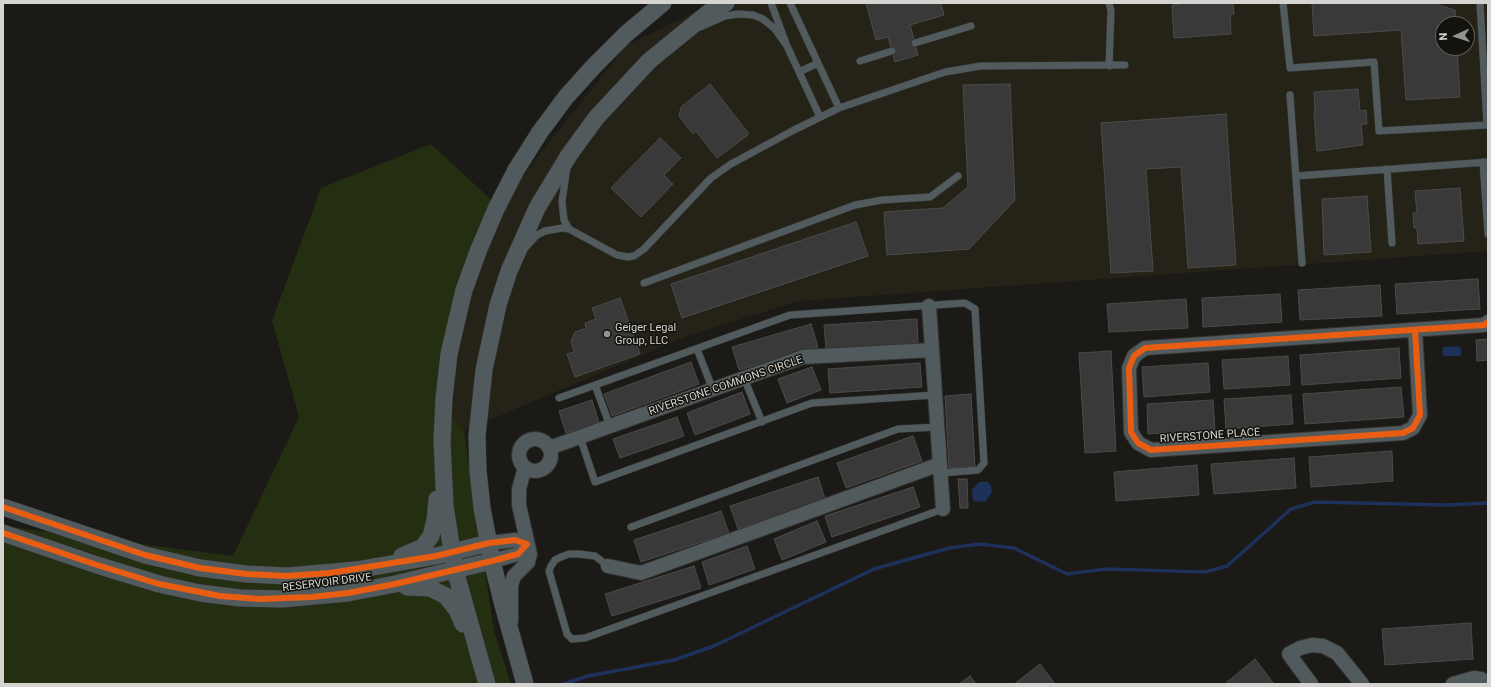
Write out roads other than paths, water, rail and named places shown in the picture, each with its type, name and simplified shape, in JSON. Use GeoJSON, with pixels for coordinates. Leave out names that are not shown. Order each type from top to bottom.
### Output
{"type":"FeatureCollection","features":[{"type":"Feature","properties":{"kind":"street"},"geometry":{"type":"LineString","coordinates":[[377,566],[423,547],[431,536],[435,520],[442,442],[444,398],[449,354],[464,290],[478,249],[506,188],[540,132],[566,97],[610,49],[663,3]]}},
{"type":"Feature","properties":{"kind":"street"},"geometry":{"type":"LineString","coordinates":[[525,684],[492,561],[482,508],[478,471],[477,436],[484,370],[498,305],[509,271],[537,208],[569,155],[596,118],[649,61],[708,13],[726,3]]}},
{"type":"Feature","properties":{"kind":"street"},"geometry":{"type":"LineString","coordinates":[[929,306],[943,509]]}},
{"type":"Feature","properties":{"kind":"street","name":"RIVERSTONE PLACE"},"geometry":{"type":"LineString","coordinates":[[1415,330],[1420,415],[1413,428],[1403,433],[1151,450],[1138,443],[1131,432],[1129,368],[1134,356],[1145,348],[1484,325],[1488,322]]}},
{"type":"Feature","properties":{"kind":"street","name":"RIVERSTONE COMMONS CIRCLE"},"geometry":{"type":"LineString","coordinates":[[549,448],[804,357],[932,350]]}},
{"type":"Feature","properties":{"kind":"street"},"geometry":{"type":"LineString","coordinates":[[531,439],[538,439],[544,442],[549,448],[549,462],[538,470],[531,470],[520,462],[520,448],[525,442],[531,439]]}},
{"type":"Feature","properties":{"kind":"street"},"geometry":{"type":"LineString","coordinates":[[442,442],[445,506],[455,570],[487,684]]}},
{"type":"Feature","properties":{"kind":"street"},"geometry":{"type":"LineString","coordinates":[[511,633],[511,585],[514,576],[528,562],[530,554],[519,505],[518,489],[525,467]]}},
{"type":"Feature","properties":{"kind":"street"},"geometry":{"type":"LineString","coordinates":[[608,566],[641,573],[941,469]]}},
{"type":"Feature","properties":{"kind":"street","name":"RESERVOIR DRIVE"},"geometry":{"type":"LineString","coordinates":[[3,507],[146,555],[206,569],[246,574],[288,576],[330,573],[452,552],[489,543]]}},
{"type":"Feature","properties":{"kind":"street","name":"RESERVOIR DRIVE"},"geometry":{"type":"LineString","coordinates":[[3,533],[152,582],[179,589],[220,596],[282,599],[348,593],[492,561]]}},
{"type":"Feature","properties":{"kind":"street"},"geometry":{"type":"LineString","coordinates":[[489,543],[516,540],[527,544]]}},
{"type":"Feature","properties":{"kind":"street"},"geometry":{"type":"LineString","coordinates":[[492,561],[518,554],[527,544]]}},
{"type":"Feature","properties":{"kind":"street"},"geometry":{"type":"LineString","coordinates":[[385,586],[430,588],[446,596],[457,610],[479,654]]}},
{"type":"Feature","properties":{"kind":"street"},"geometry":{"type":"LineString","coordinates":[[1311,684],[1289,654],[1300,648],[1312,645],[1323,646],[1337,653],[1362,684]]}},
{"type":"Feature","properties":{"kind":"street"},"geometry":{"type":"LineString","coordinates":[[1454,684],[1474,678],[1481,679],[1488,684]]}},
{"type":"Feature","properties":{"kind":"lane"},"geometry":{"type":"LineString","coordinates":[[770,3],[787,46],[820,116]]}},
{"type":"Feature","properties":{"kind":"lane"},"geometry":{"type":"LineString","coordinates":[[790,3],[839,108]]}},
{"type":"Feature","properties":{"kind":"lane"},"geometry":{"type":"LineString","coordinates":[[1109,3],[1111,11],[1109,66]]}},
{"type":"Feature","properties":{"kind":"lane"},"geometry":{"type":"LineString","coordinates":[[1111,11],[1116,3]]}},
{"type":"Feature","properties":{"kind":"lane"},"geometry":{"type":"LineString","coordinates":[[1283,3],[1290,68],[1374,62],[1380,132],[1488,125],[1480,3]]}},
{"type":"Feature","properties":{"kind":"lane"},"geometry":{"type":"LineString","coordinates":[[678,36],[725,16],[738,14],[753,15],[763,19],[775,29],[787,46]]}},
{"type":"Feature","properties":{"kind":"lane"},"geometry":{"type":"LineString","coordinates":[[915,43],[971,26]]}},
{"type":"Feature","properties":{"kind":"lane"},"geometry":{"type":"LineString","coordinates":[[860,61],[892,51]]}},
{"type":"Feature","properties":{"kind":"lane"},"geometry":{"type":"LineString","coordinates":[[799,72],[818,63]]}},
{"type":"Feature","properties":{"kind":"lane"},"geometry":{"type":"LineString","coordinates":[[509,271],[537,235],[552,229],[569,229],[617,254],[628,257],[634,256],[644,249],[688,201],[720,172],[820,116],[839,108],[945,72],[981,66],[1125,65]]}},
{"type":"Feature","properties":{"kind":"lane"},"geometry":{"type":"LineString","coordinates":[[1290,95],[1302,262]]}},
{"type":"Feature","properties":{"kind":"lane"},"geometry":{"type":"LineString","coordinates":[[569,155],[562,202],[564,220],[569,229]]}},
{"type":"Feature","properties":{"kind":"lane"},"geometry":{"type":"LineString","coordinates":[[1296,176],[1485,162],[1488,234]]}},
{"type":"Feature","properties":{"kind":"lane"},"geometry":{"type":"LineString","coordinates":[[1387,169],[1392,242]]}},
{"type":"Feature","properties":{"kind":"lane"},"geometry":{"type":"LineString","coordinates":[[644,283],[855,205],[882,200],[930,197],[958,176]]}},
{"type":"Feature","properties":{"kind":"lane"},"geometry":{"type":"LineString","coordinates":[[559,398],[790,315],[965,303],[975,309],[984,462],[978,470],[941,469]]}},
{"type":"Feature","properties":{"kind":"lane"},"geometry":{"type":"LineString","coordinates":[[698,349],[713,390]]}},
{"type":"Feature","properties":{"kind":"lane"},"geometry":{"type":"LineString","coordinates":[[744,378],[762,422]]}},
{"type":"Feature","properties":{"kind":"lane"},"geometry":{"type":"LineString","coordinates":[[595,385],[610,426]]}},
{"type":"Feature","properties":{"kind":"lane"},"geometry":{"type":"LineString","coordinates":[[580,437],[595,482],[812,403],[935,396]]}},
{"type":"Feature","properties":{"kind":"lane"},"geometry":{"type":"LineString","coordinates":[[631,527],[898,429],[938,427]]}},
{"type":"Feature","properties":{"kind":"lane"},"geometry":{"type":"LineString","coordinates":[[608,566],[596,556],[579,554],[569,554],[561,557],[555,560],[551,566],[550,571],[567,634],[572,639],[579,639],[591,635],[943,509]]}},
{"type":"Feature","properties":{"kind":"water"},"geometry":{"type":"Polygon","coordinates":[[[1459,346],[1462,351],[1460,356],[1444,356],[1442,353],[1443,347],[1459,346]]]}},
{"type":"Feature","properties":{"kind":"water"},"geometry":{"type":"Polygon","coordinates":[[[979,482],[988,482],[991,486],[992,492],[986,501],[977,502],[973,500],[972,490],[979,482]]]}},
{"type":"Feature","properties":{"kind":"waterway"},"geometry":{"type":"LineString","coordinates":[[563,684],[588,676],[674,660],[714,646],[874,569],[949,548],[980,544],[1014,548],[1067,574],[1106,569],[1205,572],[1227,566],[1291,509],[1315,502],[1447,505],[1488,503]]}},
{"type":"Feature","properties":{"kind":"place","name":"Geiger Legal Group, LLC"},"geometry":{"type":"Point","coordinates":[607,334]}}]}
